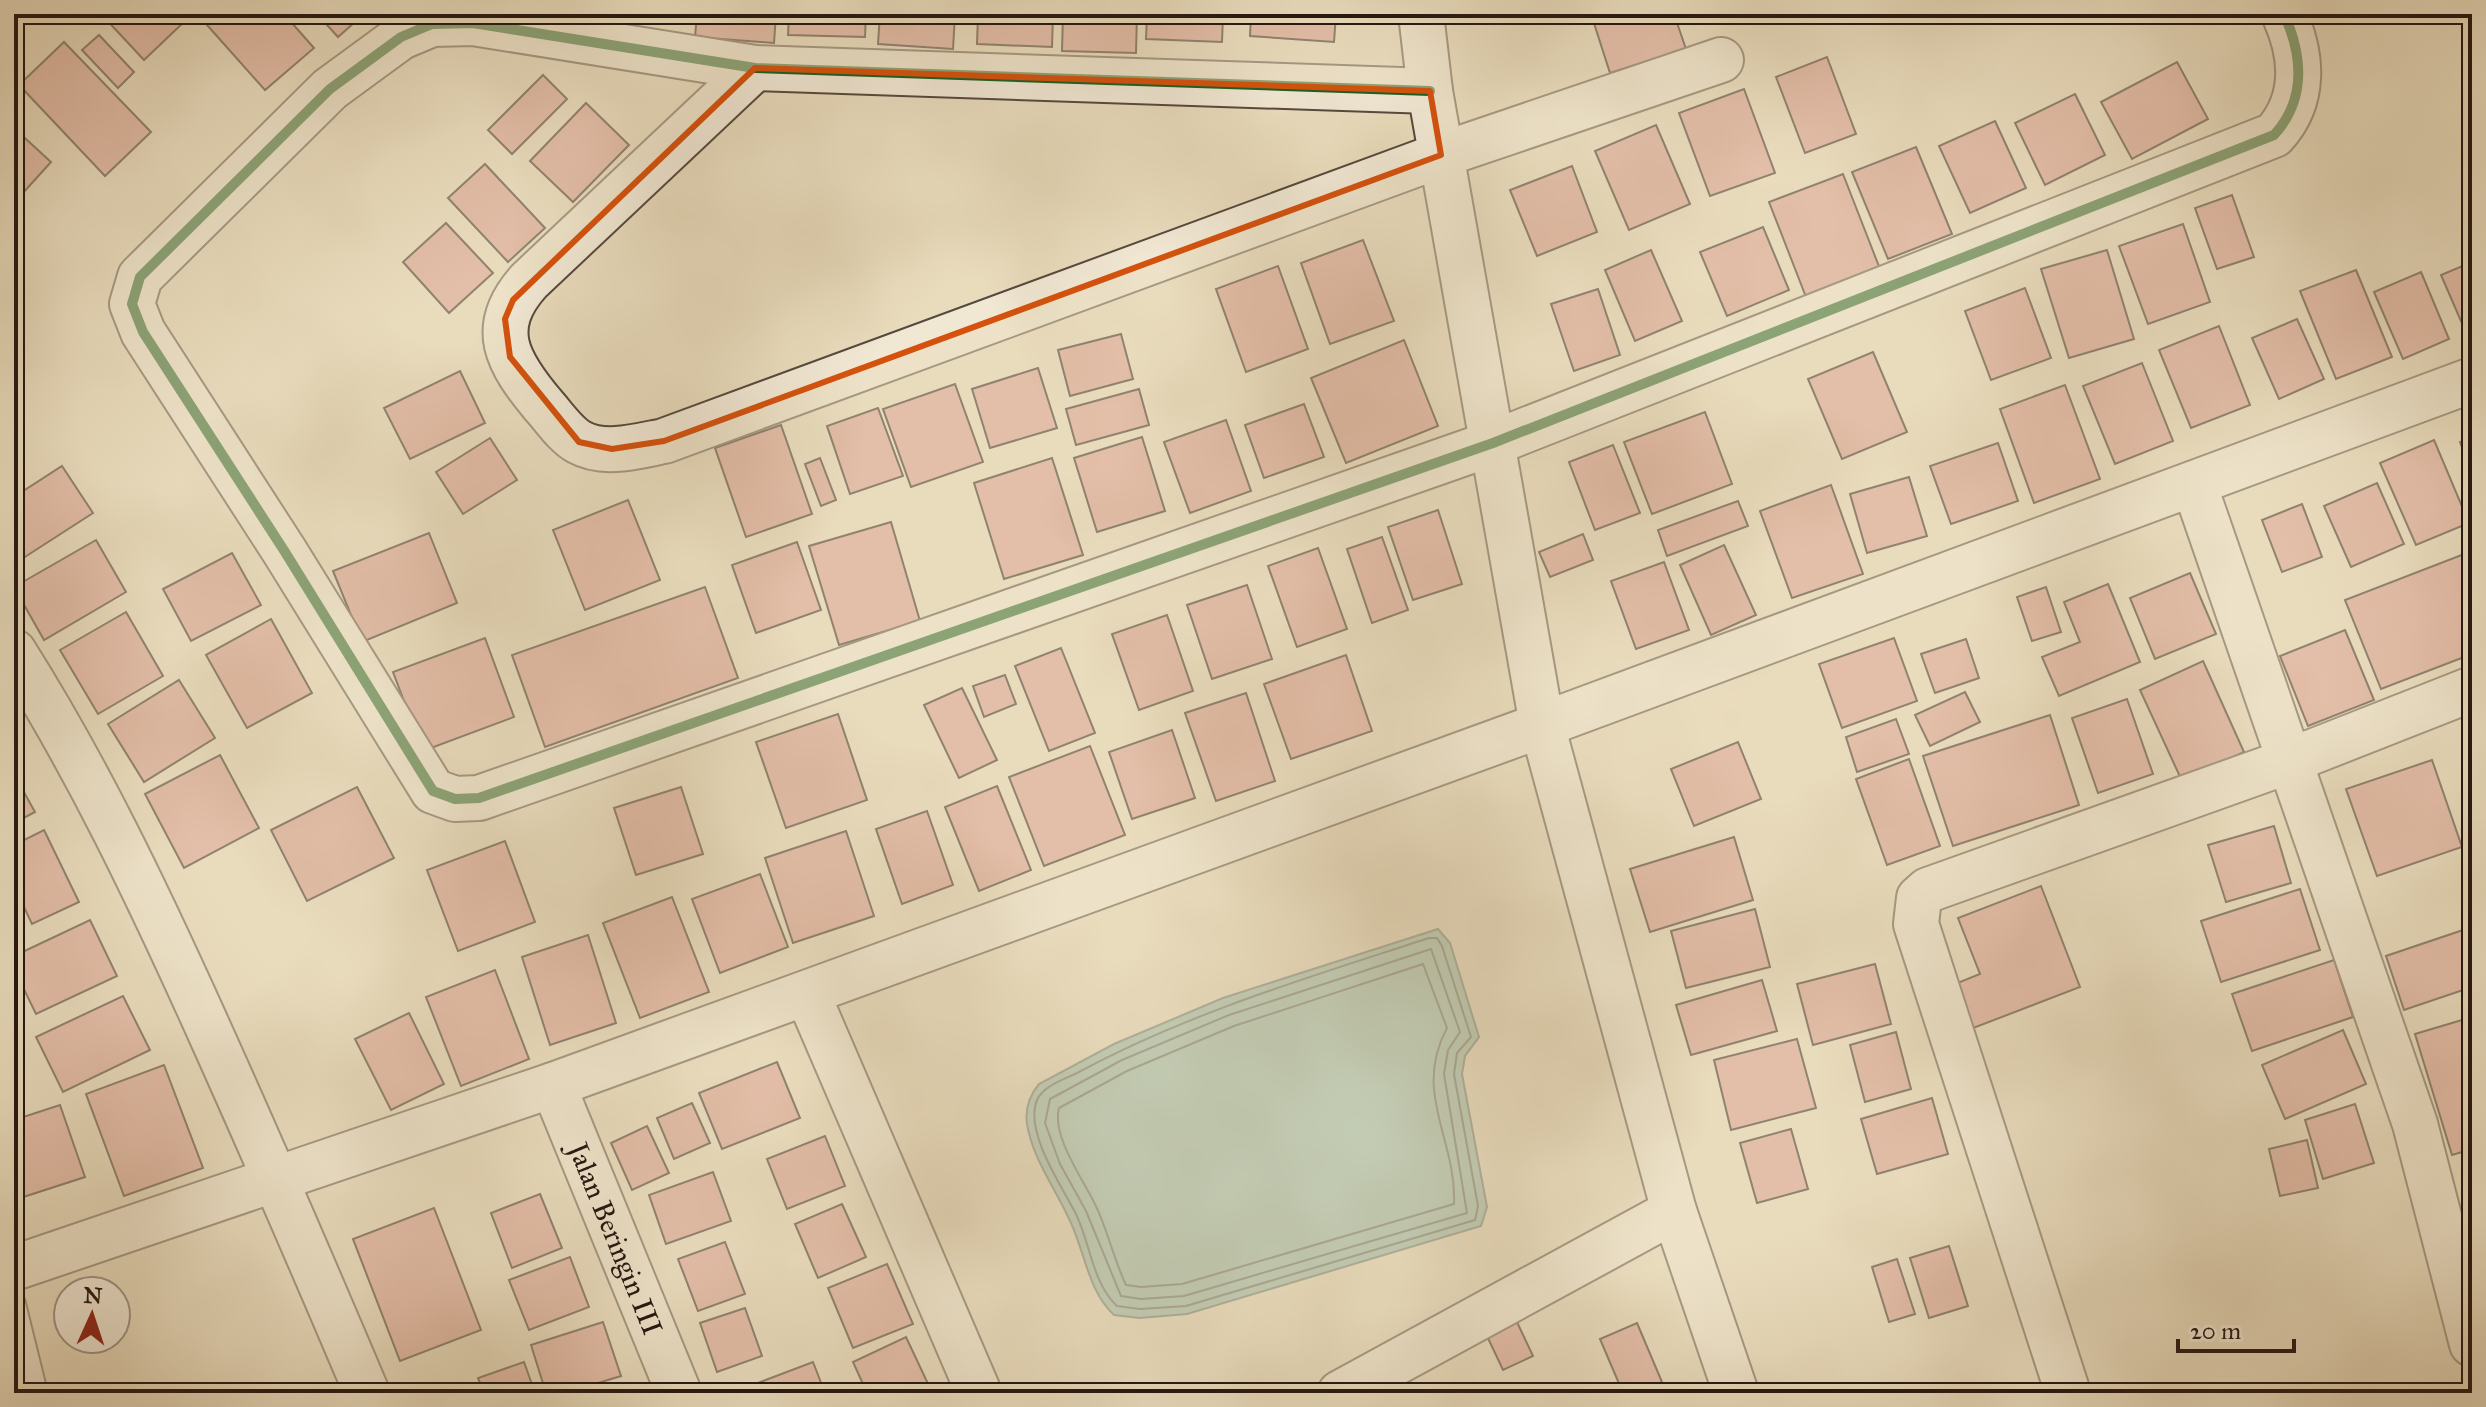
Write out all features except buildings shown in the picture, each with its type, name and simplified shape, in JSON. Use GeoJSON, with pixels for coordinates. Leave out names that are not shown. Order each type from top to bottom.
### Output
{"type":"FeatureCollection","features":[{"type":"Feature","properties":{"kind":"street"},"geometry":{"type":"LineString","coordinates":[[1421,14],[1430,91],[1542,725],[1674,1211],[1736,1393]]}},
{"type":"Feature","properties":{"kind":"street"},"geometry":{"type":"LineString","coordinates":[[1430,91],[755,68],[473,23],[432,24],[401,37],[330,89],[140,277],[132,304],[143,332],[433,791],[455,799],[501,793],[1493,443],[2274,135],[2290,117],[2298,89],[2297,54],[2284,14]]}},
{"type":"Feature","properties":{"kind":"street"},"geometry":{"type":"LineString","coordinates":[[755,68],[529,281],[508,309],[505,329],[510,357],[536,396],[579,442],[612,449],[664,441],[1441,155],[1721,60]]}},
{"type":"Feature","properties":{"kind":"street"},"geometry":{"type":"LineString","coordinates":[[14,1268],[553,1085],[1542,725],[2472,380]]}},
{"type":"Feature","properties":{"kind":"street"},"geometry":{"type":"LineString","coordinates":[[2194,484],[2415,1124],[2472,1344]]}},
{"type":"Feature","properties":{"kind":"street"},"geometry":{"type":"LineString","coordinates":[[14,652],[84,771],[139,876],[275,1178],[367,1393]]}},
{"type":"Feature","properties":{"kind":"street"},"geometry":{"type":"LineString","coordinates":[[2068,1393],[1916,924],[1919,898],[1928,890],[2289,761],[2472,689]]}},
{"type":"Feature","properties":{"kind":"street"},"geometry":{"type":"LineString","coordinates":[[807,993],[979,1393]]}},
{"type":"Feature","properties":{"kind":"street","name":"Jalan Beringin III"},"geometry":{"type":"LineString","coordinates":[[553,1085],[679,1393]]}},
{"type":"Feature","properties":{"kind":"street"},"geometry":{"type":"LineString","coordinates":[[1340,1393],[1674,1211]]}},
{"type":"Feature","properties":{"kind":"lane"},"geometry":{"type":"LineString","coordinates":[[14,1304],[36,1393]]}},
{"type":"Feature","properties":{"kind":"highlighted area"},"geometry":{"type":"Polygon","coordinates":[[[755,68],[1430,91],[1441,155],[664,441],[612,449],[579,442],[510,357],[505,319],[513,300],[755,68]]]}},
{"type":"Feature","properties":{"kind":"water"},"geometry":{"type":"Polygon","coordinates":[[[1438,929],[1450,943],[1479,1037],[1465,1056],[1462,1074],[1487,1207],[1481,1226],[1187,1314],[1140,1318],[1114,1315],[1098,1295],[1070,1221],[1030,1137],[1027,1108],[1039,1084],[1114,1044],[1223,998],[1438,929]]]}},
{"type":"Feature","properties":{"kind":"cycle path"},"geometry":{"type":"LineString","coordinates":[[1430,91],[755,68],[473,23],[432,24],[401,37],[330,89],[140,277],[132,304],[143,332],[285,552],[433,791],[455,799],[479,798],[1493,443],[2274,135],[2292,107],[2298,77],[2295,46],[2284,14]]}}]}
